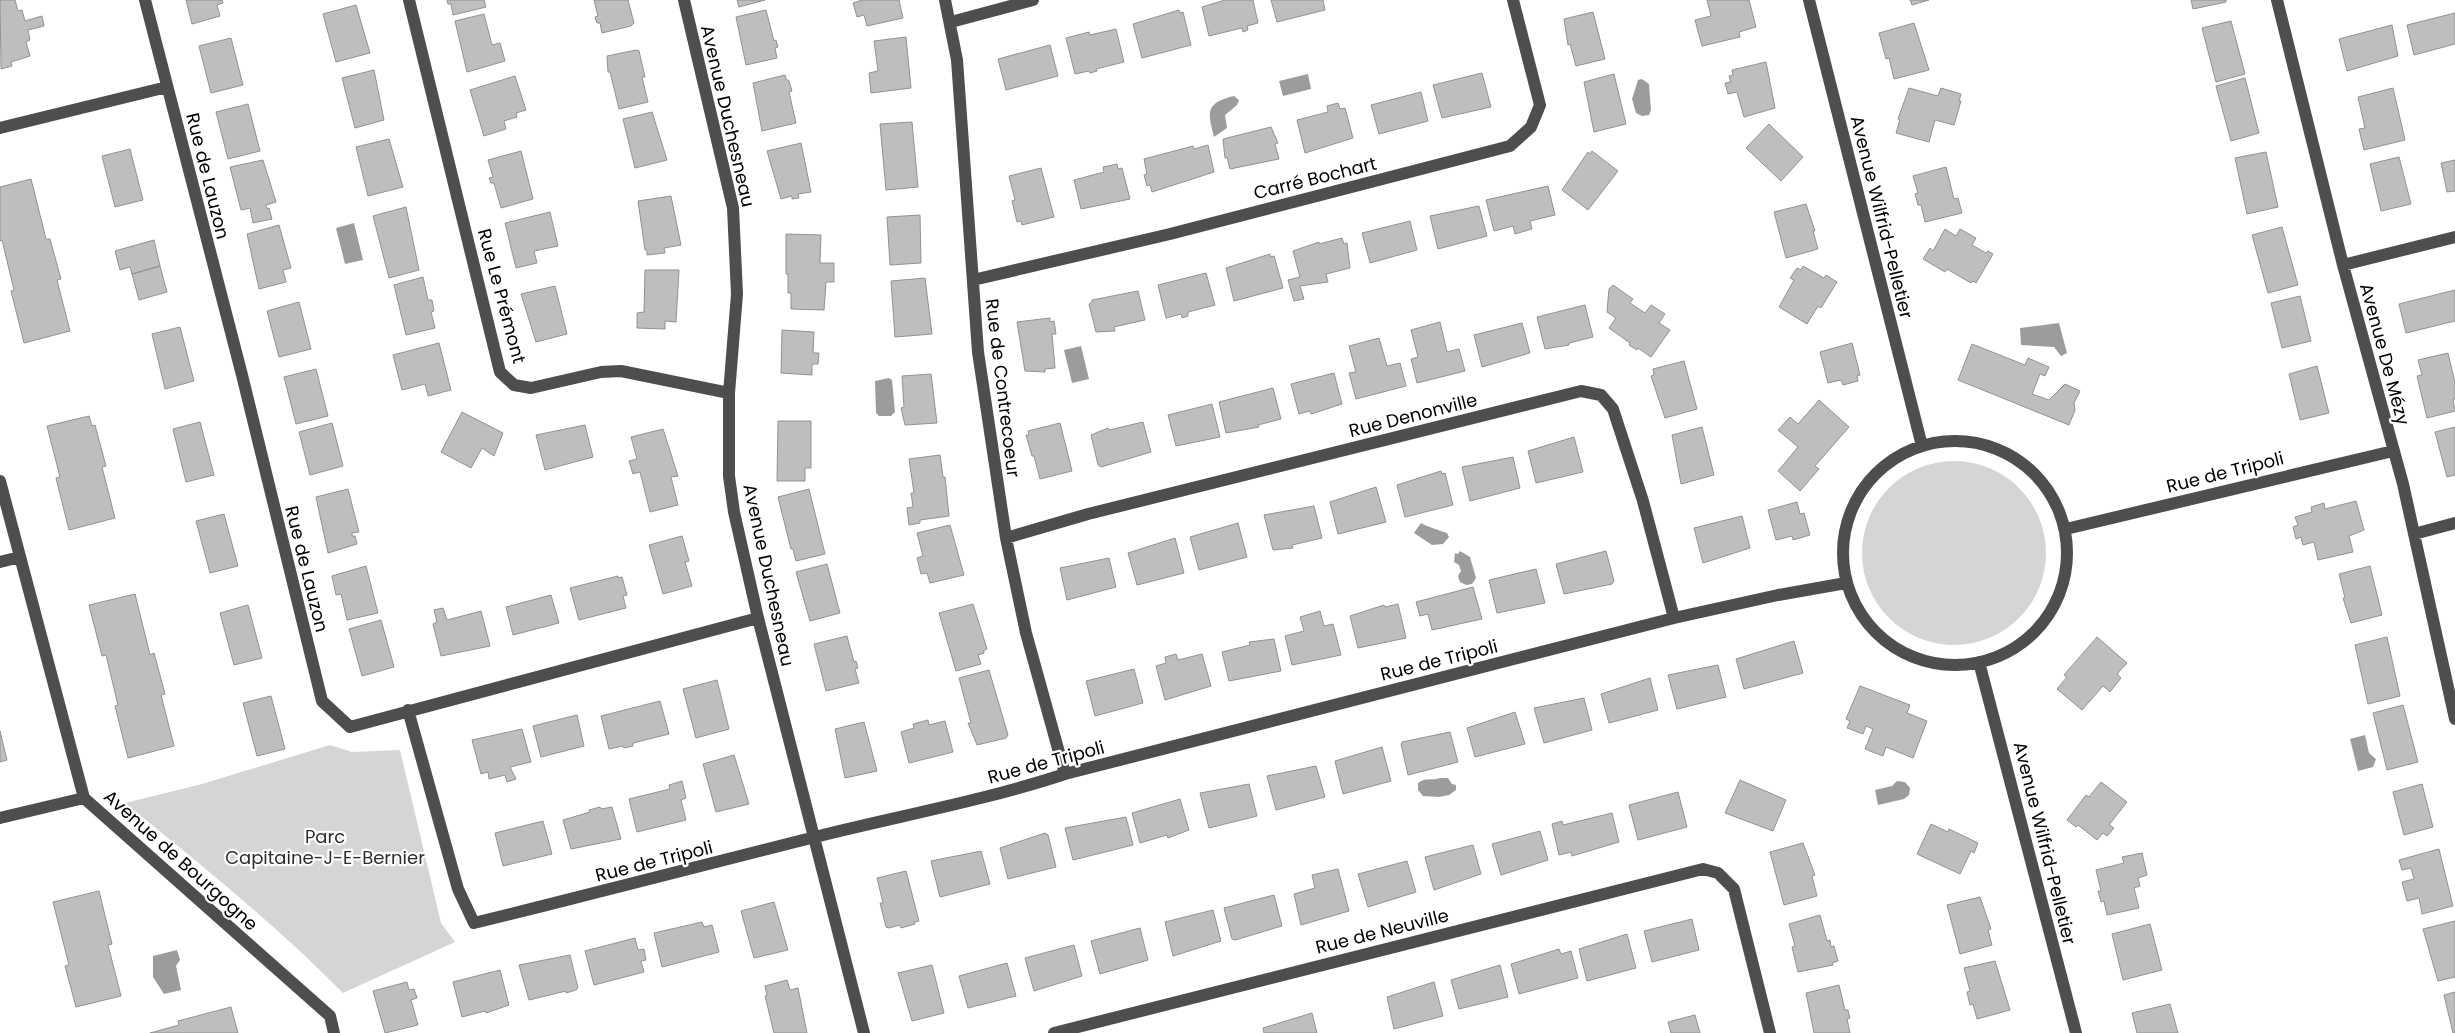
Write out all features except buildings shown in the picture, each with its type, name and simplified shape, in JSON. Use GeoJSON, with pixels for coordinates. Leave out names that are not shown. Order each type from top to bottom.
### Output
{"type":"FeatureCollection","features":[{"type":"Feature","properties":{"kind":"street","name":"Rue de Lauzon"},"geometry":{"type":"LineString","coordinates":[[145,0],[322,700],[350,727],[758,618]]}},
{"type":"Feature","properties":{"kind":"street","name":"Rue Le Prémont"},"geometry":{"type":"LineString","coordinates":[[409,0],[500,372],[514,384],[531,388],[601,372],[621,371],[729,394]]}},
{"type":"Feature","properties":{"kind":"street","name":"Avenue Duchesneau"},"geometry":{"type":"LineString","coordinates":[[684,0],[733,208],[737,294],[729,394],[729,476],[734,512],[758,618],[864,1033]]}},
{"type":"Feature","properties":{"kind":"street","name":"Rue de Contrecoeur"},"geometry":{"type":"LineString","coordinates":[[946,0],[957,60],[978,352],[1006,538],[1026,633],[1053,739],[1065,774]]}},
{"type":"Feature","properties":{"kind":"street"},"geometry":{"type":"LineString","coordinates":[[951,22],[1033,0]]}},
{"type":"Feature","properties":{"kind":"street","name":"Carré Bochart"},"geometry":{"type":"LineString","coordinates":[[973,280],[1170,234],[1510,146],[1531,127],[1540,106],[1513,0]]}},
{"type":"Feature","properties":{"kind":"street","name":"Avenue Wilfrid-Pelletier"},"geometry":{"type":"LineString","coordinates":[[1809,0],[1922,442]]}},
{"type":"Feature","properties":{"kind":"street","name":"Avenue De Mézy"},"geometry":{"type":"LineString","coordinates":[[2278,0],[2343,265],[2414,534],[2455,719]]}},
{"type":"Feature","properties":{"kind":"street"},"geometry":{"type":"LineString","coordinates":[[0,128],[167,87]]}},
{"type":"Feature","properties":{"kind":"street"},"geometry":{"type":"LineString","coordinates":[[2343,265],[2455,237]]}},
{"type":"Feature","properties":{"kind":"street","name":"Rue Denonville"},"geometry":{"type":"LineString","coordinates":[[1006,538],[1088,514],[1581,391],[1601,395],[1613,409],[1643,501],[1674,618]]}},
{"type":"Feature","properties":{"kind":"street"},"geometry":{"type":"LineString","coordinates":[[1963,440],[1998,449],[2006,453],[2029,467],[2053,496],[2066,529],[2068,564],[2060,597],[2042,626],[2016,649],[1979,662],[1949,666],[1914,659],[1884,641],[1860,615],[1846,583],[1842,547],[1849,512],[1867,482],[1894,458],[1922,442],[1963,440]]}},
{"type":"Feature","properties":{"kind":"street","name":"Rue de Tripoli"},"geometry":{"type":"LineString","coordinates":[[2066,529],[2393,451]]}},
{"type":"Feature","properties":{"kind":"street","name":"Avenue de Bourgogne"},"geometry":{"type":"LineString","coordinates":[[0,481],[84,798],[330,1016],[334,1033]]}},
{"type":"Feature","properties":{"kind":"street"},"geometry":{"type":"LineString","coordinates":[[2414,534],[2455,524]]}},
{"type":"Feature","properties":{"kind":"street"},"geometry":{"type":"LineString","coordinates":[[0,562],[20,557]]}},
{"type":"Feature","properties":{"kind":"street","name":"Rue de Tripoli"},"geometry":{"type":"LineString","coordinates":[[408,710],[458,890],[474,923],[764,852],[815,837],[1024,788],[1065,774],[1674,618],[1778,595],[1846,583]]}},
{"type":"Feature","properties":{"kind":"street","name":"Avenue Wilfrid-Pelletier"},"geometry":{"type":"LineString","coordinates":[[1979,662],[2076,1033]]}},
{"type":"Feature","properties":{"kind":"street"},"geometry":{"type":"LineString","coordinates":[[0,818],[84,798]]}},
{"type":"Feature","properties":{"kind":"street","name":"Rue de Neuville"},"geometry":{"type":"LineString","coordinates":[[1054,1033],[1703,868],[1718,873],[1734,889],[1770,1033]]}},
{"type":"Feature","properties":{"kind":"green space"},"geometry":{"type":"Polygon","coordinates":[[[1945,461],[1963,461],[1989,468],[2005,476],[2019,488],[2031,502],[2039,518],[2046,544],[2046,562],[2039,588],[2031,604],[2019,618],[2005,630],[1981,641],[1963,645],[1945,645],[1927,641],[1903,630],[1877,604],[1866,580],[1862,562],[1862,544],[1866,526],[1877,502],[1903,476],[1927,465],[1945,461]]]}},
{"type":"Feature","properties":{"kind":"green space","name":"Parc Capitaine-J-E-Bernier"},"geometry":{"type":"Polygon","coordinates":[[[330,745],[352,752],[400,750],[441,923],[455,942],[343,993],[264,919],[125,803],[202,784],[330,745]]]}},
{"type":"Feature","properties":{"kind":"shaded area"},"geometry":{"type":"Polygon","coordinates":[[[1308,74],[1311,89],[1283,96],[1279,81],[1308,74]]]}},
{"type":"Feature","properties":{"kind":"shaded area"},"geometry":{"type":"Polygon","coordinates":[[[1642,79],[1649,84],[1651,110],[1649,115],[1642,116],[1636,113],[1632,99],[1638,80],[1642,79]]]}},
{"type":"Feature","properties":{"kind":"shaded area"},"geometry":{"type":"Polygon","coordinates":[[[1234,96],[1239,100],[1237,105],[1225,115],[1227,128],[1214,137],[1210,121],[1211,109],[1218,102],[1234,96]]]}},
{"type":"Feature","properties":{"kind":"shaded area"},"geometry":{"type":"Polygon","coordinates":[[[354,223],[363,260],[345,264],[336,228],[354,223]]]}},
{"type":"Feature","properties":{"kind":"shaded area"},"geometry":{"type":"Polygon","coordinates":[[[2059,323],[2067,353],[2061,356],[2054,347],[2021,345],[2020,328],[2059,323]]]}},
{"type":"Feature","properties":{"kind":"shaded area"},"geometry":{"type":"Polygon","coordinates":[[[1081,346],[1089,379],[1072,383],[1064,350],[1081,346]]]}},
{"type":"Feature","properties":{"kind":"shaded area"},"geometry":{"type":"Polygon","coordinates":[[[889,378],[892,380],[895,412],[891,416],[879,416],[876,413],[875,381],[889,378]]]}},
{"type":"Feature","properties":{"kind":"shaded area"},"geometry":{"type":"Polygon","coordinates":[[[1421,523],[1447,533],[1449,537],[1443,544],[1432,545],[1414,533],[1421,523]]]}},
{"type":"Feature","properties":{"kind":"shaded area"},"geometry":{"type":"Polygon","coordinates":[[[1460,551],[1470,557],[1476,578],[1472,584],[1466,585],[1460,582],[1458,576],[1461,571],[1459,565],[1454,562],[1455,553],[1458,554],[1460,551]]]}},
{"type":"Feature","properties":{"kind":"shaded area"},"geometry":{"type":"Polygon","coordinates":[[[2365,735],[2369,753],[2376,759],[2373,767],[2358,771],[2350,739],[2365,735]]]}},
{"type":"Feature","properties":{"kind":"shaded area"},"geometry":{"type":"Polygon","coordinates":[[[1448,778],[1452,784],[1456,785],[1456,790],[1449,795],[1439,797],[1423,796],[1418,790],[1418,783],[1421,781],[1448,778]]]}},
{"type":"Feature","properties":{"kind":"shaded area"},"geometry":{"type":"Polygon","coordinates":[[[1897,781],[1905,782],[1910,788],[1909,795],[1904,799],[1878,805],[1875,790],[1892,786],[1897,781]]]}},
{"type":"Feature","properties":{"kind":"shaded area"},"geometry":{"type":"Polygon","coordinates":[[[177,950],[180,960],[176,966],[181,990],[164,994],[153,977],[153,956],[177,950]]]}}]}
